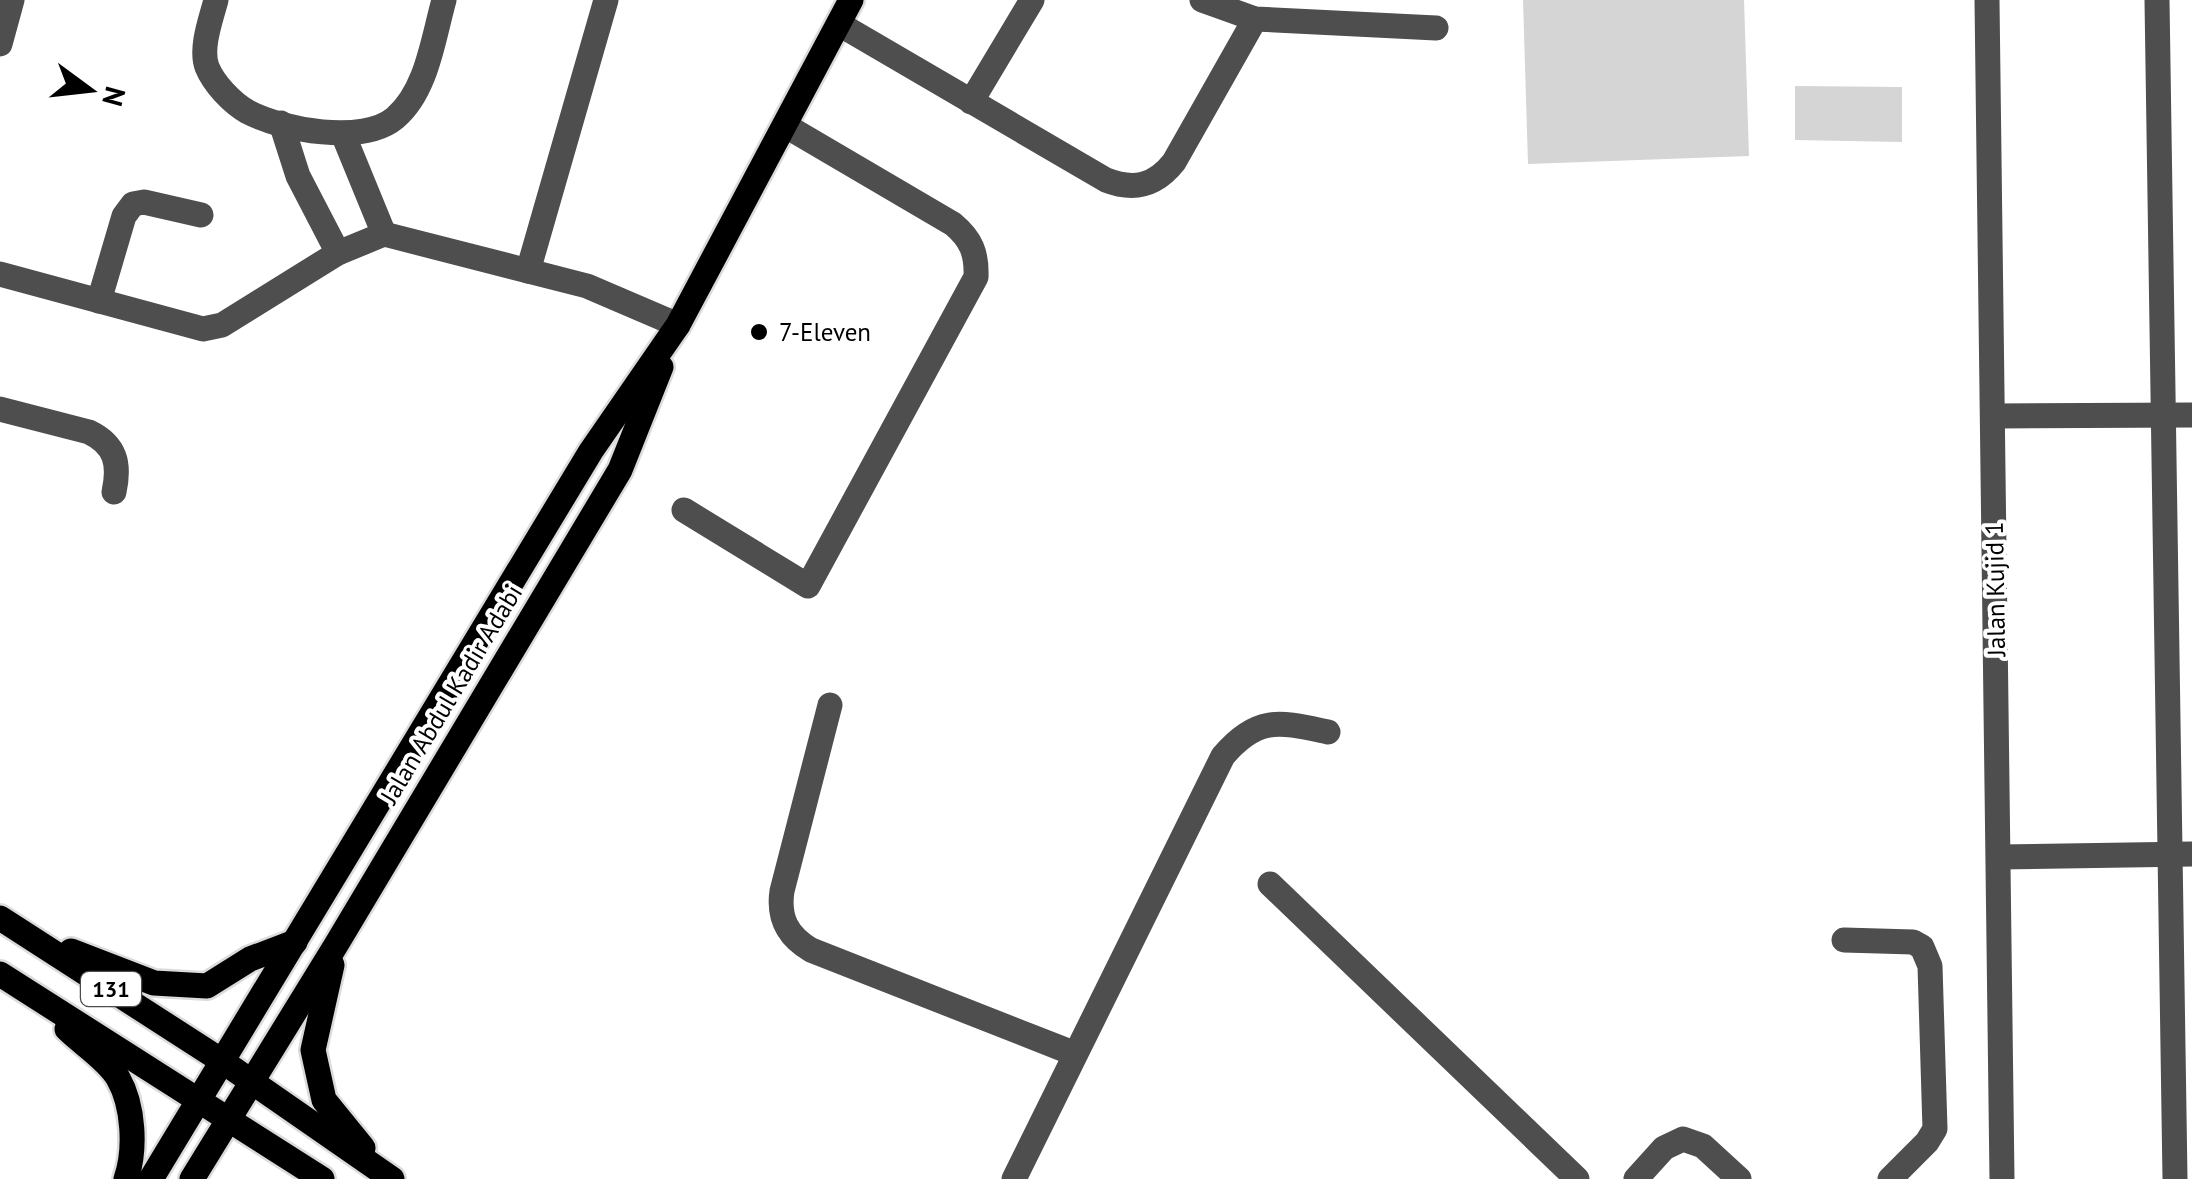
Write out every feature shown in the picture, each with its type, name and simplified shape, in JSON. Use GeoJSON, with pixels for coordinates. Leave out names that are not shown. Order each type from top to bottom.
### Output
{"type":"FeatureCollection","features":[{"type":"Feature","properties":{"kind":"main road","name":"Jalan Abdul Kadir Adabi"},"geometry":{"type":"LineString","coordinates":[[151,1179],[591,451],[678,325],[851,0]]}},
{"type":"Feature","properties":{"kind":"main road","name":"Jalan Abdul Kadir Adabi"},"geometry":{"type":"LineString","coordinates":[[192,1179],[620,470],[678,325]]}},
{"type":"Feature","properties":{"kind":"main road","name":"131"},"geometry":{"type":"LineString","coordinates":[[0,918],[387,1175]]}},
{"type":"Feature","properties":{"kind":"main road"},"geometry":{"type":"LineString","coordinates":[[24,933],[154,983],[207,986],[250,960],[294,942]]}},
{"type":"Feature","properties":{"kind":"main road"},"geometry":{"type":"LineString","coordinates":[[336,945],[313,1050],[324,1100],[387,1175]]}},
{"type":"Feature","properties":{"kind":"main road"},"geometry":{"type":"LineString","coordinates":[[10,980],[118,1077],[131,1115],[130,1168],[126,1179]]}},
{"type":"Feature","properties":{"kind":"main road","name":"131"},"geometry":{"type":"LineString","coordinates":[[10,980],[322,1179]]}},
{"type":"Feature","properties":{"kind":"street"},"geometry":{"type":"LineString","coordinates":[[0,44],[12,0]]}},
{"type":"Feature","properties":{"kind":"street"},"geometry":{"type":"LineString","coordinates":[[216,0],[207,34],[206,64],[219,87],[247,111],[280,124],[343,134],[383,126],[397,117],[415,94],[444,0]]}},
{"type":"Feature","properties":{"kind":"street"},"geometry":{"type":"LineString","coordinates":[[528,271],[606,0]]}},
{"type":"Feature","properties":{"kind":"street"},"geometry":{"type":"LineString","coordinates":[[972,102],[1032,0]]}},
{"type":"Feature","properties":{"kind":"street"},"geometry":{"type":"LineString","coordinates":[[1202,0],[1255,19],[1436,28]]}},
{"type":"Feature","properties":{"kind":"street","name":"Jalan Kujid 1"},"geometry":{"type":"LineString","coordinates":[[1987,0],[2002,1179]]}},
{"type":"Feature","properties":{"kind":"street"},"geometry":{"type":"LineString","coordinates":[[2158,0],[2163,416],[2181,854],[2174,1179]]}},
{"type":"Feature","properties":{"kind":"street"},"geometry":{"type":"LineString","coordinates":[[838,24],[1057,152],[1120,186],[1136,187],[1164,174],[1255,19]]}},
{"type":"Feature","properties":{"kind":"street"},"geometry":{"type":"LineString","coordinates":[[280,124],[298,176],[338,254]]}},
{"type":"Feature","properties":{"kind":"street"},"geometry":{"type":"LineString","coordinates":[[684,510],[808,586],[976,277],[973,246],[953,224],[786,126]]}},
{"type":"Feature","properties":{"kind":"street"},"geometry":{"type":"LineString","coordinates":[[343,134],[384,234]]}},
{"type":"Feature","properties":{"kind":"street"},"geometry":{"type":"LineString","coordinates":[[99,301],[124,216],[133,204],[144,202],[201,215]]}},
{"type":"Feature","properties":{"kind":"street"},"geometry":{"type":"LineString","coordinates":[[0,274],[194,327],[212,328],[338,254],[384,234],[586,286],[678,325]]}},
{"type":"Feature","properties":{"kind":"street"},"geometry":{"type":"LineString","coordinates":[[0,409],[103,438],[118,464],[114,492]]}},
{"type":"Feature","properties":{"kind":"street"},"geometry":{"type":"LineString","coordinates":[[1994,416],[2192,415]]}},
{"type":"Feature","properties":{"kind":"street"},"geometry":{"type":"LineString","coordinates":[[830,705],[782,891],[782,920],[789,932],[811,950],[1073,1054]]}},
{"type":"Feature","properties":{"kind":"street"},"geometry":{"type":"LineString","coordinates":[[1014,1179],[1223,756],[1240,736],[1277,722],[1328,732]]}},
{"type":"Feature","properties":{"kind":"street"},"geometry":{"type":"LineString","coordinates":[[1998,857],[2181,854]]}},
{"type":"Feature","properties":{"kind":"street"},"geometry":{"type":"LineString","coordinates":[[1270,884],[1576,1179]]}},
{"type":"Feature","properties":{"kind":"street"},"geometry":{"type":"LineString","coordinates":[[1844,940],[1913,942],[1928,956],[1930,966],[1935,1129],[1890,1179]]}},
{"type":"Feature","properties":{"kind":"street"},"geometry":{"type":"LineString","coordinates":[[1636,1179],[1664,1148],[1684,1139],[1703,1146],[1739,1179]]}},
{"type":"Feature","properties":{"kind":"shaded area"},"geometry":{"type":"Polygon","coordinates":[[[1523,0],[1744,0],[1749,156],[1528,164],[1523,0]]]}},
{"type":"Feature","properties":{"kind":"shaded area"},"geometry":{"type":"Polygon","coordinates":[[[1795,86],[1902,87],[1902,142],[1795,140],[1795,86]]]}},
{"type":"Feature","properties":{"kind":"place","name":"7-Eleven"},"geometry":{"type":"Point","coordinates":[759,332]}}]}
